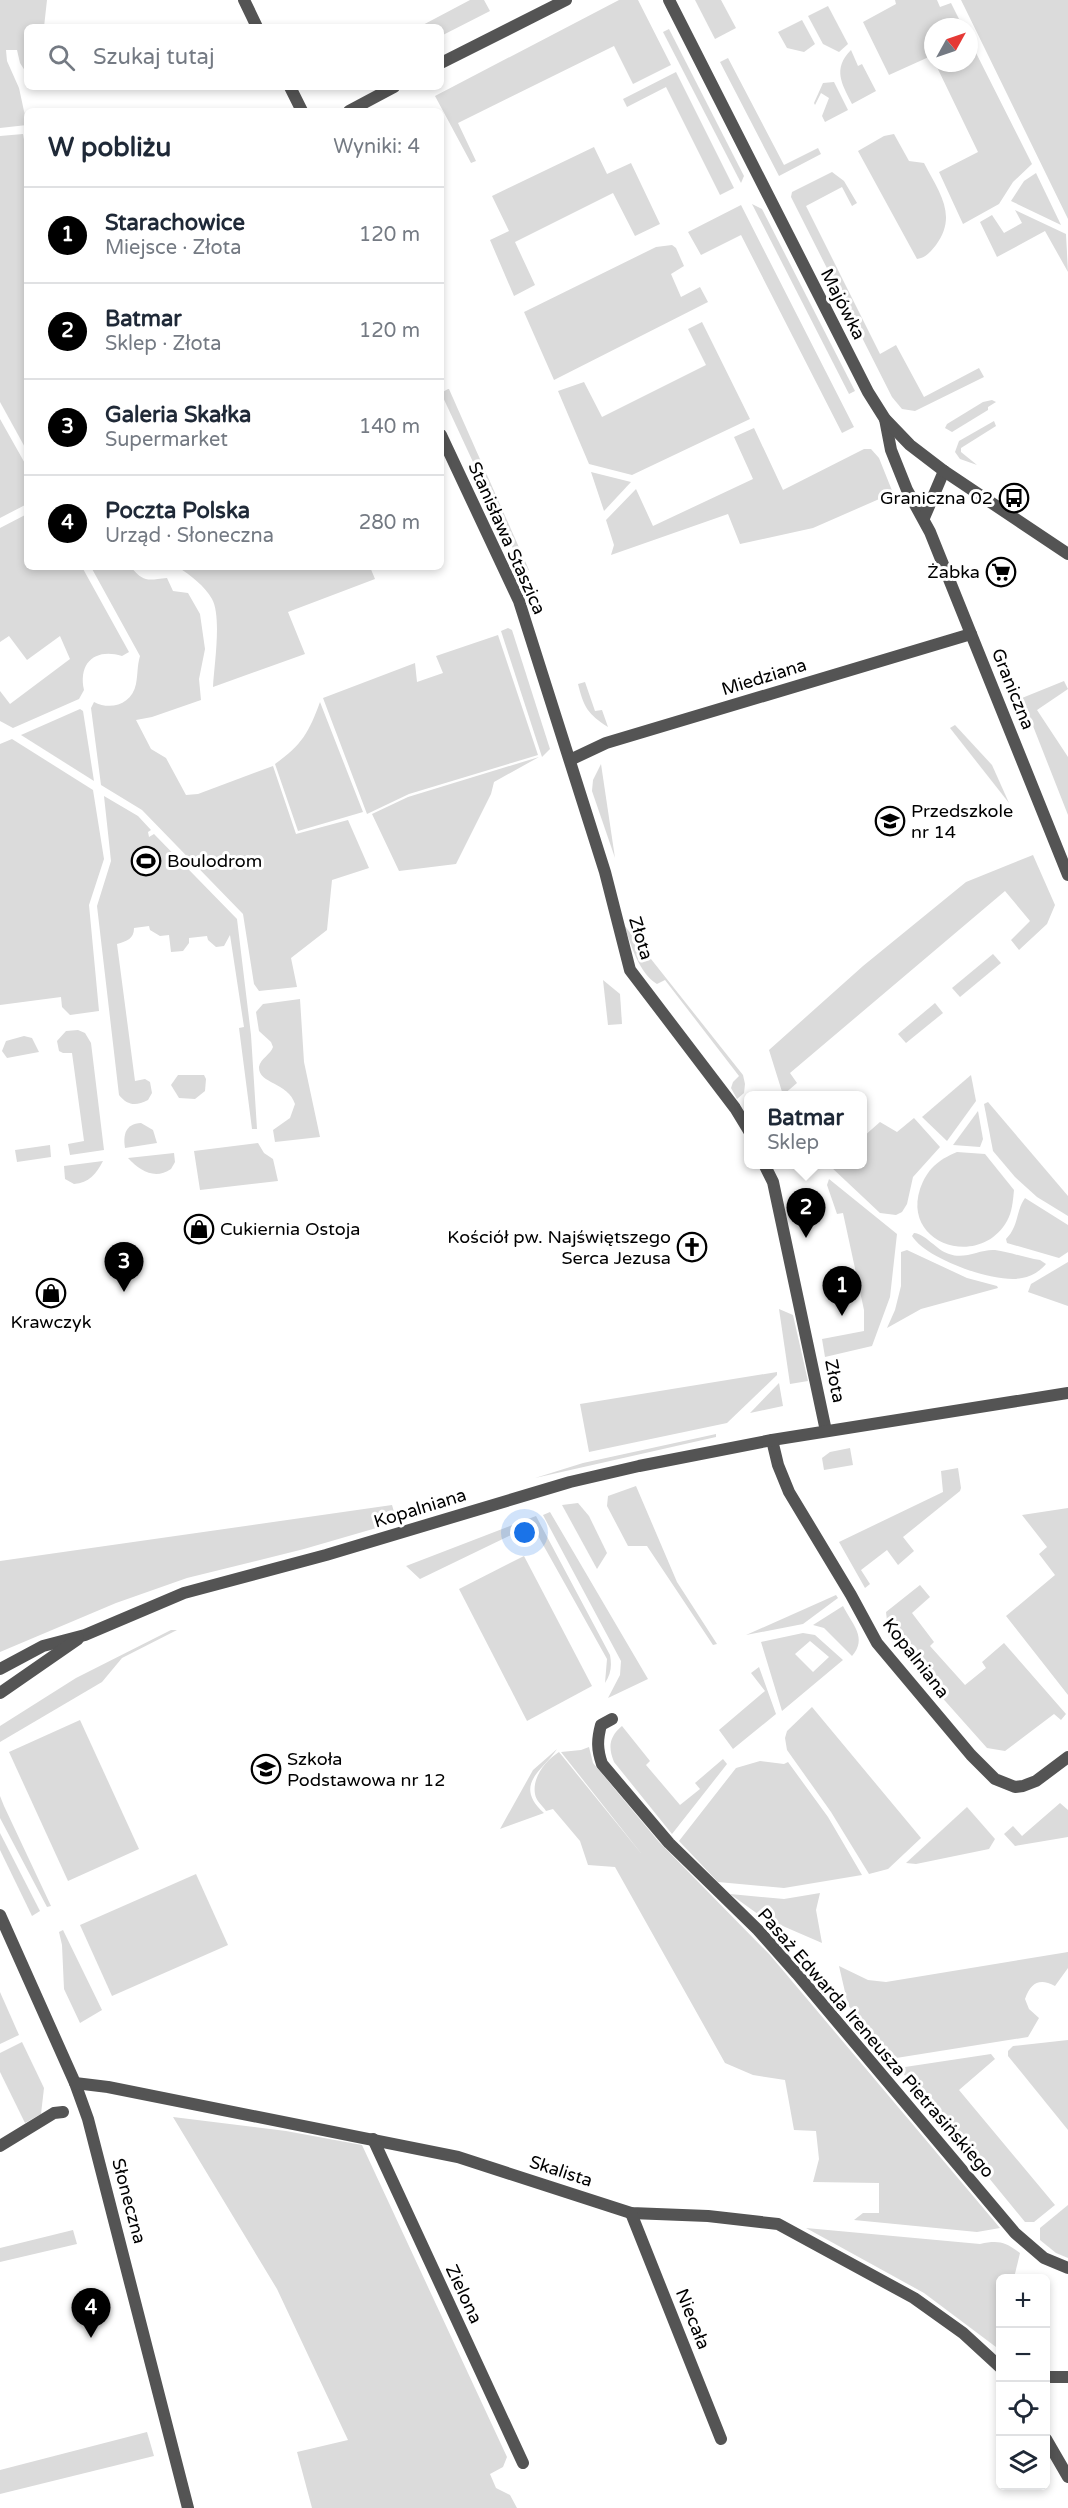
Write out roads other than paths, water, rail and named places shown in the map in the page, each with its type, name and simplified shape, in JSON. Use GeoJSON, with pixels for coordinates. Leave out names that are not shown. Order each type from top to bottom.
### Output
{"type":"FeatureCollection","features":[{"type":"Feature","properties":{"kind":"street"},"geometry":{"type":"LineString","coordinates":[[244,0],[256,24]]}},
{"type":"Feature","properties":{"kind":"street"},"geometry":{"type":"LineString","coordinates":[[444,61],[566,0]]}},
{"type":"Feature","properties":{"kind":"street","name":"Majówka"},"geometry":{"type":"LineString","coordinates":[[669,0],[868,392],[885,419],[910,445],[944,471],[1068,554]]}},
{"type":"Feature","properties":{"kind":"street"},"geometry":{"type":"LineString","coordinates":[[292,90],[300,108]]}},
{"type":"Feature","properties":{"kind":"street"},"geometry":{"type":"LineString","coordinates":[[355,108],[388,90]]}},
{"type":"Feature","properties":{"kind":"street","name":"Graniczna"},"geometry":{"type":"LineString","coordinates":[[885,419],[895,460],[907,490],[924,518],[1068,875]]}},
{"type":"Feature","properties":{"kind":"street","name":"Stanisława Staszica"},"geometry":{"type":"LineString","coordinates":[[444,441],[519,601],[570,760]]}},
{"type":"Feature","properties":{"kind":"street"},"geometry":{"type":"LineString","coordinates":[[924,518],[944,471]]}},
{"type":"Feature","properties":{"kind":"street","name":"Miedziana"},"geometry":{"type":"LineString","coordinates":[[570,760],[606,743],[971,634]]}},
{"type":"Feature","properties":{"kind":"street","name":"Złota"},"geometry":{"type":"LineString","coordinates":[[570,760],[605,872],[630,970],[744,1123]]}},
{"type":"Feature","properties":{"kind":"street","name":"Złota"},"geometry":{"type":"LineString","coordinates":[[766,1169],[773,1182],[826,1431]]}},
{"type":"Feature","properties":{"kind":"street","name":"Kopalniana"},"geometry":{"type":"LineString","coordinates":[[0,1669],[43,1646],[85,1635],[184,1593],[326,1555],[570,1482],[772,1440],[1068,1393]]}},
{"type":"Feature","properties":{"kind":"street","name":"Kopalniana"},"geometry":{"type":"LineString","coordinates":[[772,1440],[778,1465],[789,1492],[877,1643],[971,1755],[995,1779],[1015,1786],[1023,1786],[1036,1781],[1068,1757]]}},
{"type":"Feature","properties":{"kind":"street","name":"Kopalniana"},"geometry":{"type":"LineString","coordinates":[[0,1693],[85,1635]]}},
{"type":"Feature","properties":{"kind":"street"},"geometry":{"type":"LineString","coordinates":[[0,1658],[43,1646]]}},
{"type":"Feature","properties":{"kind":"street","name":"Pasaż Edwarda Ireneusza Pietrasińskiego"},"geometry":{"type":"LineString","coordinates":[[612,1719],[601,1725],[598,1734],[597,1748],[602,1764],[669,1844],[758,1930],[797,1974],[1015,2233],[1044,2258],[1068,2268]]}},
{"type":"Feature","properties":{"kind":"street","name":"Słoneczna"},"geometry":{"type":"LineString","coordinates":[[0,1915],[75,2083],[105,2181],[188,2508]]}},
{"type":"Feature","properties":{"kind":"street","name":"Skalista"},"geometry":{"type":"LineString","coordinates":[[75,2083],[108,2087],[458,2157],[632,2213],[708,2216],[778,2224],[914,2298],[963,2333],[996,2363]]}},
{"type":"Feature","properties":{"kind":"street"},"geometry":{"type":"LineString","coordinates":[[0,2146],[54,2114],[63,2112]]}},
{"type":"Feature","properties":{"kind":"street","name":"Zielona"},"geometry":{"type":"LineString","coordinates":[[373,2139],[523,2463]]}},
{"type":"Feature","properties":{"kind":"street","name":"Niecała"},"geometry":{"type":"LineString","coordinates":[[632,2213],[721,2439]]}},
{"type":"Feature","properties":{"kind":"street"},"geometry":{"type":"LineString","coordinates":[[1050,2378],[1068,2377]]}},
{"type":"Feature","properties":{"kind":"street"},"geometry":{"type":"LineString","coordinates":[[1050,2446],[1068,2477]]}},
{"type":"Feature","properties":{"kind":"place","name":"Graniczna 02"},"geometry":{"type":"Point","coordinates":[1014,498]}},
{"type":"Feature","properties":{"kind":"place","name":"Żabka"},"geometry":{"type":"Point","coordinates":[1001,572]}},
{"type":"Feature","properties":{"kind":"place","name":"Przedszkole nr 14"},"geometry":{"type":"Point","coordinates":[890,821]}},
{"type":"Feature","properties":{"kind":"place","name":"Boulodrom"},"geometry":{"type":"Point","coordinates":[146,861]}},
{"type":"Feature","properties":{"kind":"place","name":"Cukiernia Ostoja"},"geometry":{"type":"Point","coordinates":[199,1229]}},
{"type":"Feature","properties":{"kind":"place","name":"Batmar"},"geometry":{"type":"Point","coordinates":[806,1238]}},
{"type":"Feature","properties":{"kind":"place","name":"Kościół pw. Najświętszego Serca Jezusa"},"geometry":{"type":"Point","coordinates":[692,1247]}},
{"type":"Feature","properties":{"kind":"place","name":"Galeria Skałka"},"geometry":{"type":"Point","coordinates":[124,1292]}},
{"type":"Feature","properties":{"kind":"place","name":"Krawczyk"},"geometry":{"type":"Point","coordinates":[51,1293]}},
{"type":"Feature","properties":{"kind":"place","name":"Starachowice"},"geometry":{"type":"Point","coordinates":[842,1316]}},
{"type":"Feature","properties":{"kind":"place","name":"Szkoła Podstawowa nr 12"},"geometry":{"type":"Point","coordinates":[266,1769]}},
{"type":"Feature","properties":{"kind":"place","name":"Poczta Polska"},"geometry":{"type":"Point","coordinates":[91,2338]}}]}
